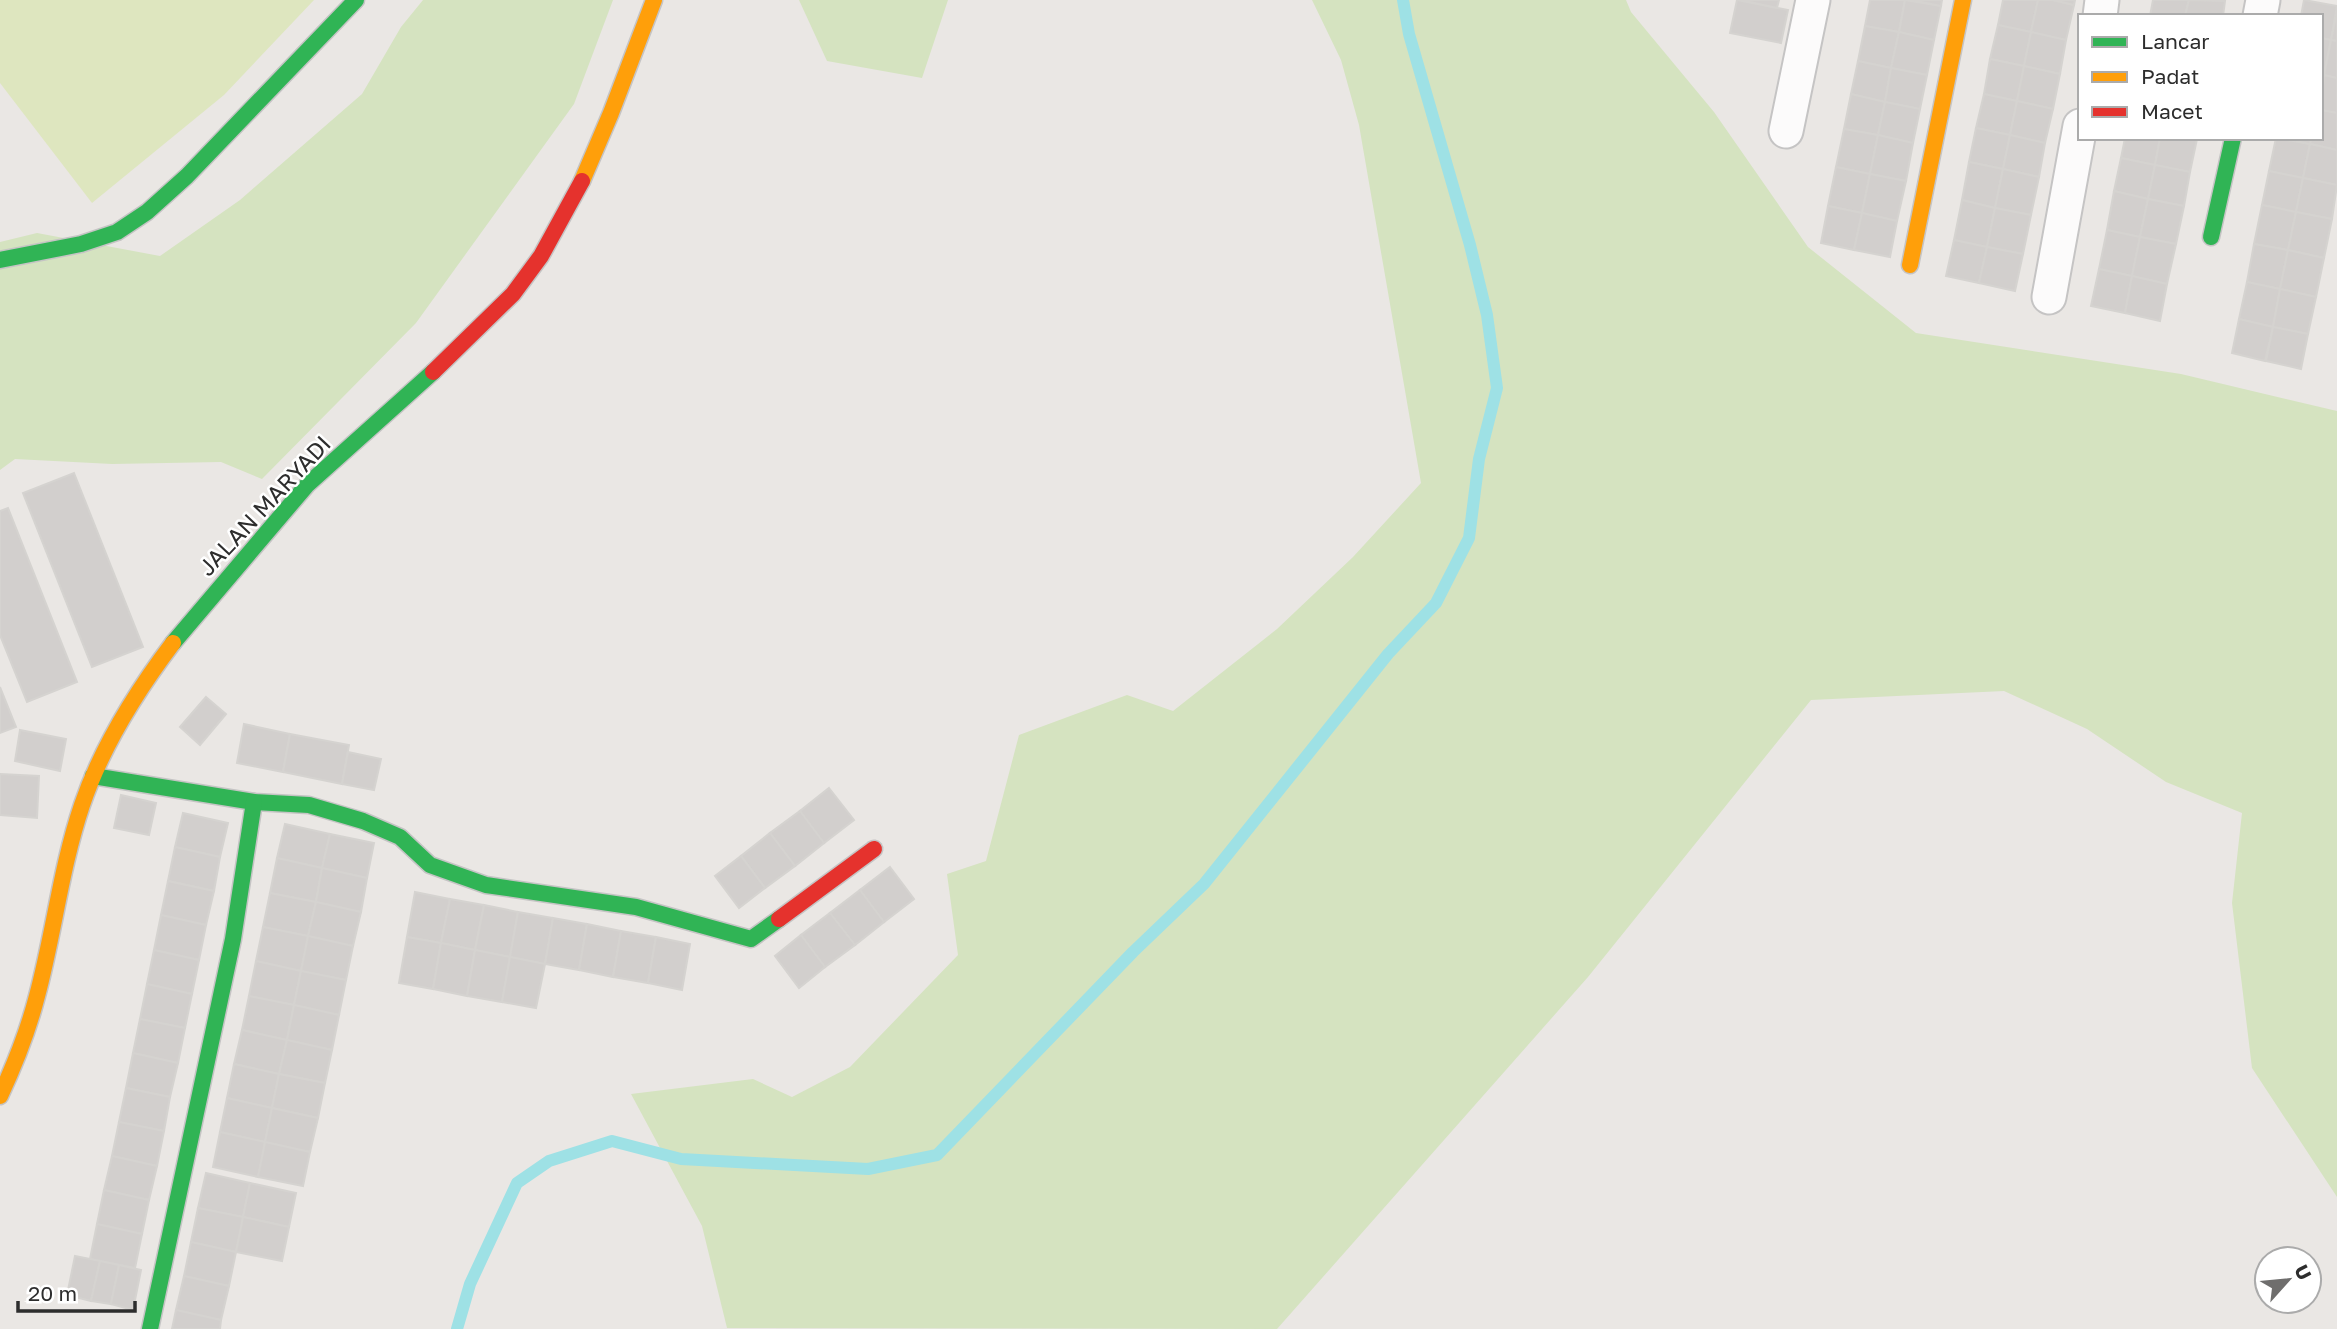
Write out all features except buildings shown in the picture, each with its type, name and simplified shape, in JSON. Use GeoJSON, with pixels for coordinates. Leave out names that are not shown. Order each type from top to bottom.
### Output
{"type":"FeatureCollection","features":[{"type":"Feature","properties":{"kind":"street"},"geometry":{"type":"LineString","coordinates":[[0,260],[81,244],[117,232],[147,212],[187,176],[356,0]]}},
{"type":"Feature","properties":{"kind":"street","name":"JALAN MARYADI"},"geometry":{"type":"LineString","coordinates":[[0,1096],[18,1058],[34,1012],[46,969],[76,825],[93,776],[113,735],[151,674],[192,618],[314,478],[449,360],[515,293],[565,219],[589,170],[654,0]]}},
{"type":"Feature","properties":{"kind":"street"},"geometry":{"type":"LineString","coordinates":[[1786,131],[1813,0]]}},
{"type":"Feature","properties":{"kind":"street"},"geometry":{"type":"LineString","coordinates":[[1910,265],[1963,0]]}},
{"type":"Feature","properties":{"kind":"street"},"geometry":{"type":"LineString","coordinates":[[2049,297],[2078,136]]}},
{"type":"Feature","properties":{"kind":"street"},"geometry":{"type":"LineString","coordinates":[[2211,237],[2233,140]]}},
{"type":"Feature","properties":{"kind":"street"},"geometry":{"type":"LineString","coordinates":[[93,776],[254,802],[309,805],[363,821],[400,837],[430,865],[486,885],[636,906],[751,939],[874,849]]}},
{"type":"Feature","properties":{"kind":"street"},"geometry":{"type":"LineString","coordinates":[[150,1329],[233,939],[254,802]]}},
{"type":"Feature","properties":{"kind":"green space"},"geometry":{"type":"Polygon","coordinates":[[[0,0],[314,0],[224,95],[92,203],[0,83],[0,0]]]}},
{"type":"Feature","properties":{"kind":"green space"},"geometry":{"type":"Polygon","coordinates":[[[423,0],[613,0],[574,104],[416,323],[262,479],[221,462],[112,464],[15,459],[0,470],[0,242],[37,233],[160,256],[240,200],[362,94],[401,27],[423,0]]]}},
{"type":"Feature","properties":{"kind":"green space"},"geometry":{"type":"Polygon","coordinates":[[[799,0],[948,0],[922,78],[827,61],[799,0]]]}},
{"type":"Feature","properties":{"kind":"green space"},"geometry":{"type":"Polygon","coordinates":[[[1312,0],[1626,0],[1631,12],[1714,112],[1808,247],[1916,333],[2181,374],[2337,411],[2337,1197],[2252,1068],[2232,903],[2242,813],[2166,782],[2087,729],[2004,691],[1811,700],[1588,977],[1277,1329],[727,1328],[702,1226],[631,1094],[753,1079],[792,1097],[850,1067],[958,955],[947,874],[986,861],[1019,735],[1127,695],[1173,711],[1277,629],[1353,557],[1421,483],[1359,125],[1341,60],[1312,0]]]}},
{"type":"Feature","properties":{"kind":"waterway"},"geometry":{"type":"LineString","coordinates":[[457,1329],[470,1284],[517,1183],[549,1161],[612,1141],[681,1159],[868,1169],[937,1155],[1133,952],[1204,884],[1388,654],[1436,603],[1469,538],[1479,459],[1497,388],[1487,315],[1470,245],[1409,34],[1403,0]]}},
{"type":"Feature","properties":{"kind":"traffic: fast"},"geometry":{"type":"LineString","coordinates":[[0,260],[81,244],[117,232],[147,212],[187,176],[356,0]]}},
{"type":"Feature","properties":{"kind":"traffic: fast"},"geometry":{"type":"LineString","coordinates":[[2211,237],[2233,140]]}},
{"type":"Feature","properties":{"kind":"traffic: fast"},"geometry":{"type":"LineString","coordinates":[[173,643],[307,485],[433,372]]}},
{"type":"Feature","properties":{"kind":"traffic: fast"},"geometry":{"type":"LineString","coordinates":[[93,776],[254,802],[309,805],[363,821],[400,837],[430,865],[486,885],[636,907],[751,939],[779,919]]}},
{"type":"Feature","properties":{"kind":"traffic: fast"},"geometry":{"type":"LineString","coordinates":[[150,1329],[233,939],[254,802]]}},
{"type":"Feature","properties":{"kind":"traffic: slow"},"geometry":{"type":"LineString","coordinates":[[582,181],[654,0]]}},
{"type":"Feature","properties":{"kind":"traffic: slow"},"geometry":{"type":"LineString","coordinates":[[1910,265],[1963,0]]}},
{"type":"Feature","properties":{"kind":"traffic: slow"},"geometry":{"type":"LineString","coordinates":[[0,1096],[21,1047],[33,1009],[68,852],[90,783],[121,720],[173,643]]}},
{"type":"Feature","properties":{"kind":"traffic: jam"},"geometry":{"type":"LineString","coordinates":[[433,372],[513,294],[541,256],[582,181]]}},
{"type":"Feature","properties":{"kind":"traffic: jam"},"geometry":{"type":"LineString","coordinates":[[779,919],[874,849]]}}]}
